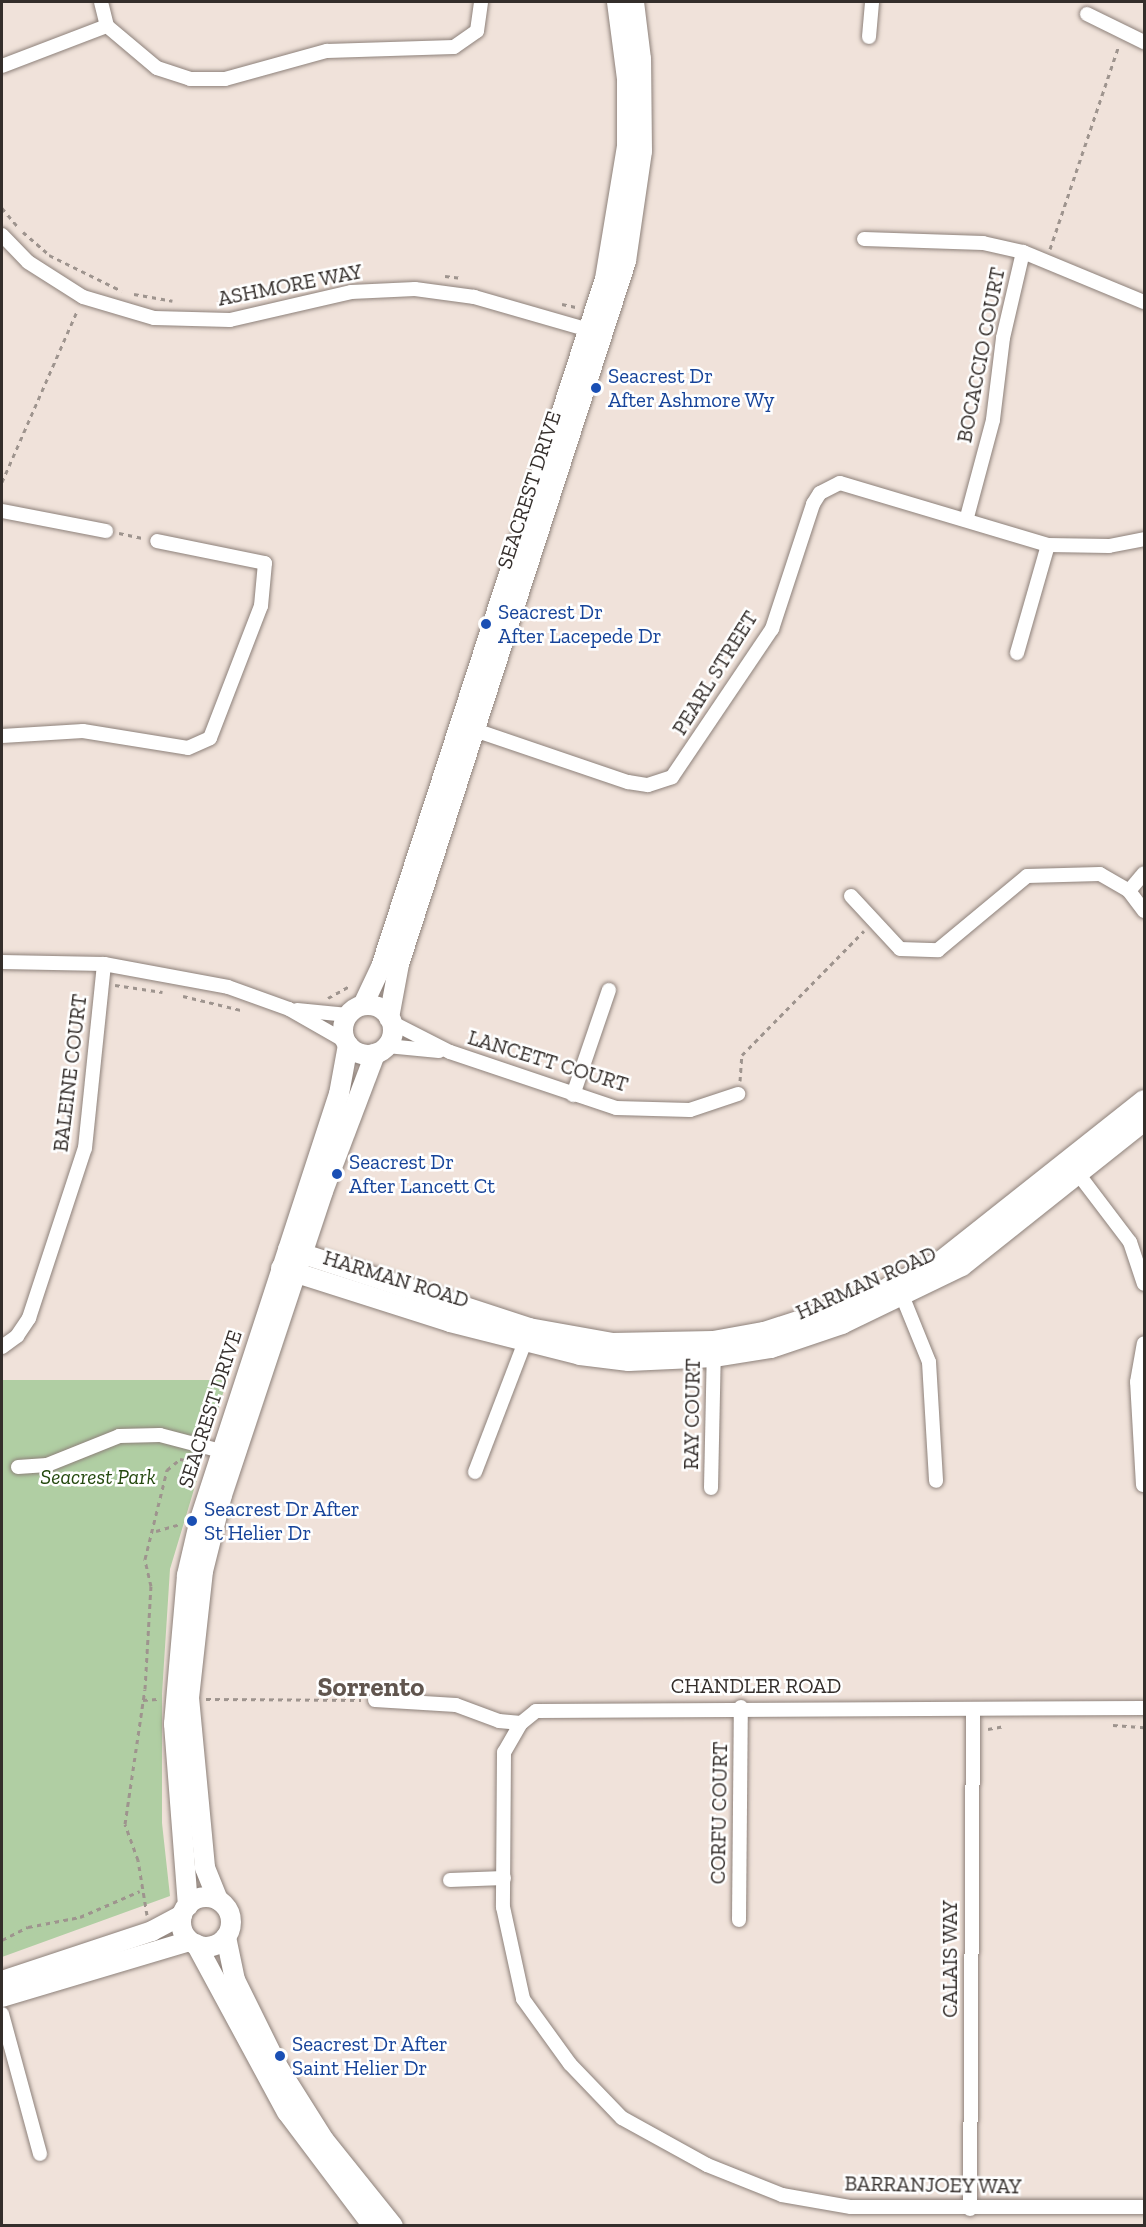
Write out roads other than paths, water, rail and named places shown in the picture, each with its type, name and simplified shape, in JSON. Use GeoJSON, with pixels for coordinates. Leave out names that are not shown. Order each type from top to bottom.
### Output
{"type":"FeatureCollection","features":[{"type":"Feature","properties":{"kind":"main road","name":"SEACREST DRIVE"},"geometry":{"type":"LineString","coordinates":[[598,332],[614,243],[627,146],[627,79],[617,2]]}},
{"type":"Feature","properties":{"kind":"main road","name":"SEACREST DRIVE"},"geometry":{"type":"LineString","coordinates":[[295,1252],[353,1101],[381,1050],[390,1020],[399,964],[469,728],[598,332],[626,261],[639,186],[642,82],[634,2]]}},
{"type":"Feature","properties":{"kind":"main road","name":"SEACREST DRIVE"},"geometry":{"type":"LineString","coordinates":[[218,1900],[204,1859],[189,1698],[197,1605],[213,1524],[295,1252],[339,1094],[355,1010],[381,967],[469,728]]}},
{"type":"Feature","properties":{"kind":"main road"},"geometry":{"type":"LineString","coordinates":[[355,1010],[378,1007],[390,1020]]}},
{"type":"Feature","properties":{"kind":"main road"},"geometry":{"type":"LineString","coordinates":[[347,1043],[360,1054],[381,1050]]}},
{"type":"Feature","properties":{"kind":"main road","name":"HARMAN ROAD"},"geometry":{"type":"LineString","coordinates":[[289,1271],[629,1361],[809,1336],[900,1290],[962,1266],[1144,1100]]}},
{"type":"Feature","properties":{"kind":"main road","name":"HARMAN ROAD"},"geometry":{"type":"LineString","coordinates":[[1071,1165],[1144,1121]]}},
{"type":"Feature","properties":{"kind":"main road","name":"HARMAN ROAD"},"geometry":{"type":"LineString","coordinates":[[295,1252],[528,1335]]}},
{"type":"Feature","properties":{"kind":"main road","name":"SEACREST DRIVE"},"geometry":{"type":"LineString","coordinates":[[185,1911],[174,1755],[179,1629],[195,1538],[221,1451],[289,1271]]}},
{"type":"Feature","properties":{"kind":"main road"},"geometry":{"type":"LineString","coordinates":[[2,1981],[152,1931],[205,1897],[218,1900],[231,1922],[226,1937],[235,1980],[278,2067],[324,2140],[393,2226]]}},
{"type":"Feature","properties":{"kind":"main road"},"geometry":{"type":"LineString","coordinates":[[185,1911],[193,1943],[287,2112],[373,2226]]}},
{"type":"Feature","properties":{"kind":"main road"},"geometry":{"type":"LineString","coordinates":[[2,1997],[193,1943],[212,1946],[226,1937]]}},
{"type":"Feature","properties":{"kind":"street"},"geometry":{"type":"LineString","coordinates":[[101,2],[107,26],[157,68],[215,81],[327,51],[453,47],[477,31],[482,2]]}},
{"type":"Feature","properties":{"kind":"street"},"geometry":{"type":"LineString","coordinates":[[869,37],[872,2]]}},
{"type":"Feature","properties":{"kind":"street"},"geometry":{"type":"LineString","coordinates":[[1087,14],[1144,42]]}},
{"type":"Feature","properties":{"kind":"street"},"geometry":{"type":"LineString","coordinates":[[2,66],[107,26]]}},
{"type":"Feature","properties":{"kind":"street","name":"ASHMORE WAY"},"geometry":{"type":"LineString","coordinates":[[2,236],[28,262],[83,297],[154,318],[211,322],[351,292],[415,289],[474,297],[598,332]]}},
{"type":"Feature","properties":{"kind":"street","name":"BOCACCIO COURT"},"geometry":{"type":"LineString","coordinates":[[864,239],[983,243],[1023,252],[1003,338],[993,420],[967,517]]}},
{"type":"Feature","properties":{"kind":"street"},"geometry":{"type":"LineString","coordinates":[[1023,252],[1144,302]]}},
{"type":"Feature","properties":{"kind":"street","name":"PEARL STREET"},"geometry":{"type":"LineString","coordinates":[[469,728],[628,782],[663,782],[677,770],[772,629],[820,493],[840,483],[855,484],[967,517],[1047,545],[1109,546],[1144,539]]}},
{"type":"Feature","properties":{"kind":"street"},"geometry":{"type":"LineString","coordinates":[[2,510],[106,531]]}},
{"type":"Feature","properties":{"kind":"street"},"geometry":{"type":"LineString","coordinates":[[2,736],[83,731],[188,748],[210,738],[261,606],[265,563],[157,541]]}},
{"type":"Feature","properties":{"kind":"street"},"geometry":{"type":"LineString","coordinates":[[1017,653],[1047,545]]}},
{"type":"Feature","properties":{"kind":"street"},"geometry":{"type":"LineString","coordinates":[[1129,891],[1144,873]]}},
{"type":"Feature","properties":{"kind":"street"},"geometry":{"type":"LineString","coordinates":[[851,896],[872,923],[900,949],[938,950],[1027,876],[1100,874],[1129,891],[1144,911]]}},
{"type":"Feature","properties":{"kind":"street"},"geometry":{"type":"LineString","coordinates":[[2,962],[104,964],[228,987],[289,1009],[347,1043]]}},
{"type":"Feature","properties":{"kind":"street","name":"BALEINE COURT"},"geometry":{"type":"LineString","coordinates":[[2,1347],[17,1336],[28,1318],[85,1148],[104,964]]}},
{"type":"Feature","properties":{"kind":"street"},"geometry":{"type":"LineString","coordinates":[[573,1095],[609,990]]}},
{"type":"Feature","properties":{"kind":"street"},"geometry":{"type":"LineString","coordinates":[[289,1009],[355,1010]]}},
{"type":"Feature","properties":{"kind":"street","name":"LANCETT COURT"},"geometry":{"type":"LineString","coordinates":[[390,1020],[450,1052],[616,1108],[690,1110],[738,1094]]}},
{"type":"Feature","properties":{"kind":"street","name":"LANCETT COURT"},"geometry":{"type":"LineString","coordinates":[[381,1050],[450,1052]]}},
{"type":"Feature","properties":{"kind":"street"},"geometry":{"type":"LineString","coordinates":[[1071,1165],[1130,1242],[1144,1284]]}},
{"type":"Feature","properties":{"kind":"street"},"geometry":{"type":"LineString","coordinates":[[900,1290],[929,1362],[936,1481]]}},
{"type":"Feature","properties":{"kind":"street"},"geometry":{"type":"LineString","coordinates":[[475,1473],[528,1335]]}},
{"type":"Feature","properties":{"kind":"street"},"geometry":{"type":"LineString","coordinates":[[1143,1485],[1137,1382],[1144,1344]]}},
{"type":"Feature","properties":{"kind":"street","name":"RAY COURT"},"geometry":{"type":"LineString","coordinates":[[711,1488],[714,1349]]}},
{"type":"Feature","properties":{"kind":"street"},"geometry":{"type":"LineString","coordinates":[[18,1467],[47,1465],[119,1436],[160,1435],[221,1451]]}},
{"type":"Feature","properties":{"kind":"street"},"geometry":{"type":"LineString","coordinates":[[375,1700],[456,1705],[499,1721],[521,1723]]}},
{"type":"Feature","properties":{"kind":"street","name":"CHANDLER ROAD"},"geometry":{"type":"LineString","coordinates":[[521,1723],[536,1711],[567,1707],[1144,1708]]}},
{"type":"Feature","properties":{"kind":"street","name":"CORFU COURT"},"geometry":{"type":"LineString","coordinates":[[739,1920],[741,1707]]}},
{"type":"Feature","properties":{"kind":"street","name":"CALAIS WAY"},"geometry":{"type":"LineString","coordinates":[[970,2209],[973,1708]]}},
{"type":"Feature","properties":{"kind":"street","name":"BARRANJOEY WAY"},"geometry":{"type":"LineString","coordinates":[[521,1723],[504,1752],[504,1878],[510,1950],[523,1999],[570,2064],[622,2118],[707,2165],[782,2195],[851,2207],[970,2209],[1144,2207]]}},
{"type":"Feature","properties":{"kind":"street"},"geometry":{"type":"LineString","coordinates":[[450,1880],[504,1878]]}},
{"type":"Feature","properties":{"kind":"street"},"geometry":{"type":"LineString","coordinates":[[2,2014],[40,2154]]}},
{"type":"Feature","properties":{"kind":"place","name":"Seacrest Dr After Ashmore Wy"},"geometry":{"type":"Point","coordinates":[596,388]}},
{"type":"Feature","properties":{"kind":"place","name":"Seacrest Dr After Lacepede Dr"},"geometry":{"type":"Point","coordinates":[486,624]}},
{"type":"Feature","properties":{"kind":"place","name":"Seacrest Dr After Lancett Ct"},"geometry":{"type":"Point","coordinates":[337,1174]}},
{"type":"Feature","properties":{"kind":"place","name":"Seacrest Dr After St Helier Dr"},"geometry":{"type":"Point","coordinates":[192,1521]}},
{"type":"Feature","properties":{"kind":"place","name":"Seacrest Dr After Saint Helier Dr"},"geometry":{"type":"Point","coordinates":[280,2056]}},
{"type":"Feature","properties":{"kind":"district","name":"Sorrento"},"geometry":{"type":"Point","coordinates":[371,1688]}},
{"type":"Feature","properties":{"kind":"park label","name":"Seacrest Park"},"geometry":{"type":"Point","coordinates":[98,1477]}}]}
